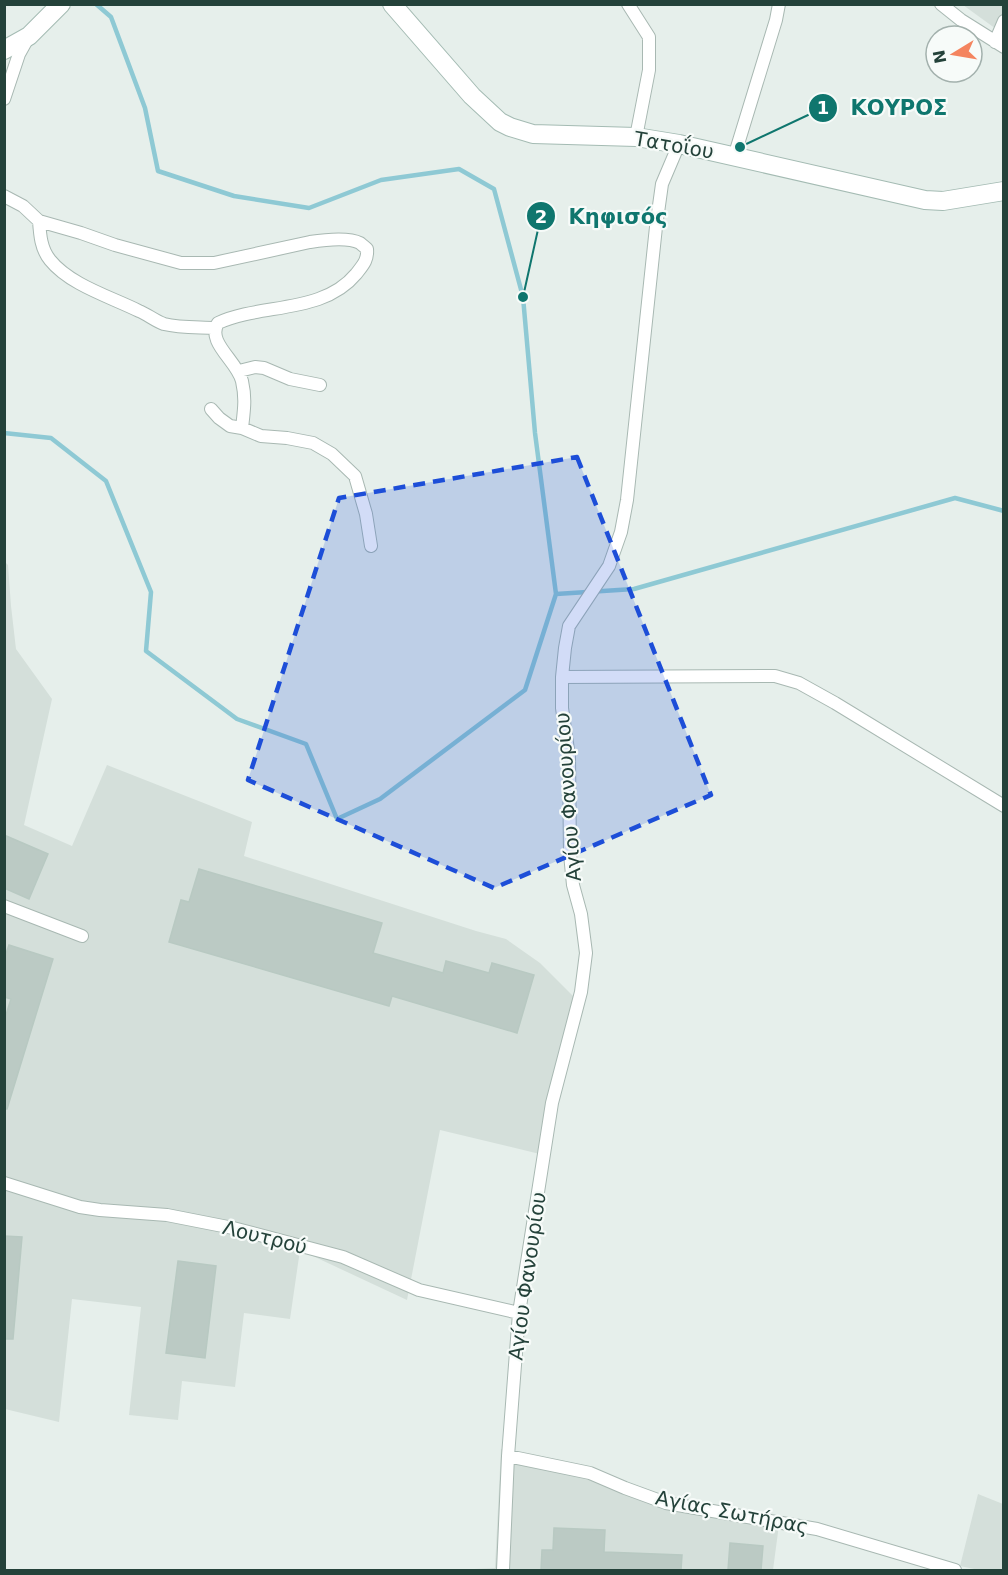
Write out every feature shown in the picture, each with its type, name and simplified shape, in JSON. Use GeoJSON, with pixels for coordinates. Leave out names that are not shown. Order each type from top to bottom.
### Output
{"type":"FeatureCollection","features":[{"type":"Feature","properties":{"kind":"main road","name":"Τατοΐου"},"geometry":{"type":"LineString","coordinates":[[392,4],[472,96],[500,122],[510,127],[533,134],[636,137],[679,144],[925,200],[943,201],[1004,191]]}},
{"type":"Feature","properties":{"kind":"main road"},"geometry":{"type":"LineString","coordinates":[[4,50],[29,36],[56,10]]}},
{"type":"Feature","properties":{"kind":"street"},"geometry":{"type":"LineString","coordinates":[[628,4],[649,37],[649,70],[636,137]]}},
{"type":"Feature","properties":{"kind":"street"},"geometry":{"type":"LineString","coordinates":[[734,157],[779,4]]}},
{"type":"Feature","properties":{"kind":"street"},"geometry":{"type":"LineString","coordinates":[[941,4],[960,20],[999,45],[1004,21]]}},
{"type":"Feature","properties":{"kind":"street"},"geometry":{"type":"LineString","coordinates":[[4,99],[19,54],[29,36]]}},
{"type":"Feature","properties":{"kind":"street","name":"Αγίου Φανουρίου"},"geometry":{"type":"LineString","coordinates":[[503,1570],[508,1456],[519,1313],[552,1103],[581,992],[586,953],[581,914],[573,885],[570,854],[568,757],[562,708],[562,677],[569,626],[609,566],[621,532],[627,500],[662,184],[679,144]]}},
{"type":"Feature","properties":{"kind":"street"},"geometry":{"type":"LineString","coordinates":[[4,196],[23,206],[39,220],[115,245],[181,263],[214,263],[323,240],[358,242],[367,249],[368,257],[365,263],[340,289],[297,306],[224,320],[215,328],[219,345],[239,371],[245,400],[242,428]]}},
{"type":"Feature","properties":{"kind":"street"},"geometry":{"type":"LineString","coordinates":[[39,220],[41,243],[50,260],[73,280],[162,323],[182,327],[215,328]]}},
{"type":"Feature","properties":{"kind":"street"},"geometry":{"type":"LineString","coordinates":[[239,371],[255,367],[264,368],[290,380],[320,385]]}},
{"type":"Feature","properties":{"kind":"street"},"geometry":{"type":"LineString","coordinates":[[211,409],[230,426],[261,436],[313,443],[332,453],[355,476],[366,514],[371,546]]}},
{"type":"Feature","properties":{"kind":"street"},"geometry":{"type":"LineString","coordinates":[[562,677],[775,676],[798,683],[1004,806]]}},
{"type":"Feature","properties":{"kind":"street"},"geometry":{"type":"LineString","coordinates":[[4,906],[82,936]]}},
{"type":"Feature","properties":{"kind":"street","name":"Λουτρού"},"geometry":{"type":"LineString","coordinates":[[4,1183],[80,1207],[167,1215],[244,1231],[343,1257],[419,1290],[519,1313]]}},
{"type":"Feature","properties":{"kind":"street","name":"Αγίας Σωτήρας"},"geometry":{"type":"LineString","coordinates":[[508,1456],[590,1473],[666,1503],[817,1529],[955,1570]]}},
{"type":"Feature","properties":{"kind":"highlighted area"},"geometry":{"type":"Polygon","coordinates":[[[577,457],[711,795],[494,888],[248,780],[339,498],[577,457]]]}},
{"type":"Feature","properties":{"kind":"shaded area"},"geometry":{"type":"Polygon","coordinates":[[[963,5],[1003,5],[1003,34],[963,5]]]}},
{"type":"Feature","properties":{"kind":"shaded area"},"geometry":{"type":"Polygon","coordinates":[[[4,561],[8,565],[16,649],[52,699],[24,825],[72,846],[107,765],[252,822],[244,856],[506,939],[540,963],[583,1006],[557,1103],[548,1156],[440,1130],[407,1300],[300,1250],[290,1319],[244,1313],[235,1387],[182,1381],[178,1420],[129,1415],[141,1307],[72,1299],[59,1422],[5,1409],[4,561]]]}},
{"type":"Feature","properties":{"kind":"shaded area"},"geometry":{"type":"Polygon","coordinates":[[[501,1449],[593,1470],[666,1498],[780,1517],[773,1570],[453,1570],[495,1568],[501,1449]]]}},
{"type":"Feature","properties":{"kind":"shaded area"},"geometry":{"type":"Polygon","coordinates":[[[978,1494],[1003,1504],[1003,1570],[979,1570],[960,1566],[978,1494]]]}},
{"type":"Feature","properties":{"kind":"building"},"geometry":{"type":"Polygon","coordinates":[[[4,835],[48,854],[29,899],[4,888],[4,835]]]}},
{"type":"Feature","properties":{"kind":"building"},"geometry":{"type":"Polygon","coordinates":[[[199,869],[382,923],[373,953],[443,973],[446,961],[489,973],[492,963],[534,975],[517,1033],[392,996],[389,1006],[169,942],[181,900],[189,902],[199,869]]]}},
{"type":"Feature","properties":{"kind":"building"},"geometry":{"type":"Polygon","coordinates":[[[9,945],[53,959],[7,1109],[4,1109],[4,1021],[11,999],[4,997],[4,959],[9,945]]]}},
{"type":"Feature","properties":{"kind":"building"},"geometry":{"type":"Polygon","coordinates":[[[4,1236],[22,1237],[13,1339],[4,1339],[4,1236]]]}},
{"type":"Feature","properties":{"kind":"building"},"geometry":{"type":"Polygon","coordinates":[[[178,1261],[216,1266],[205,1358],[166,1353],[178,1261]]]}},
{"type":"Feature","properties":{"kind":"building"},"geometry":{"type":"Polygon","coordinates":[[[554,1528],[605,1530],[604,1552],[682,1555],[681,1570],[541,1570],[542,1550],[553,1550],[554,1528]]]}},
{"type":"Feature","properties":{"kind":"building"},"geometry":{"type":"Polygon","coordinates":[[[730,1543],[763,1546],[761,1570],[728,1570],[730,1543]]]}},
{"type":"Feature","properties":{"kind":"waterway"},"geometry":{"type":"LineString","coordinates":[[96,4],[111,17],[145,108],[158,171],[234,196],[309,208],[381,180],[459,169],[494,189],[523,297],[535,433],[556,594],[634,589],[955,498],[1004,511]]}},
{"type":"Feature","properties":{"kind":"waterway"},"geometry":{"type":"LineString","coordinates":[[4,433],[51,438],[106,481],[151,592],[146,651],[237,719],[306,744],[337,819],[380,799],[525,690],[556,594]]}},
{"type":"Feature","properties":{"kind":"place","name":"ΚΟΥΡΟΣ"},"geometry":{"type":"Point","coordinates":[740,147]}},
{"type":"Feature","properties":{"kind":"place","name":"Κηφισός"},"geometry":{"type":"Point","coordinates":[523,297]}}]}
